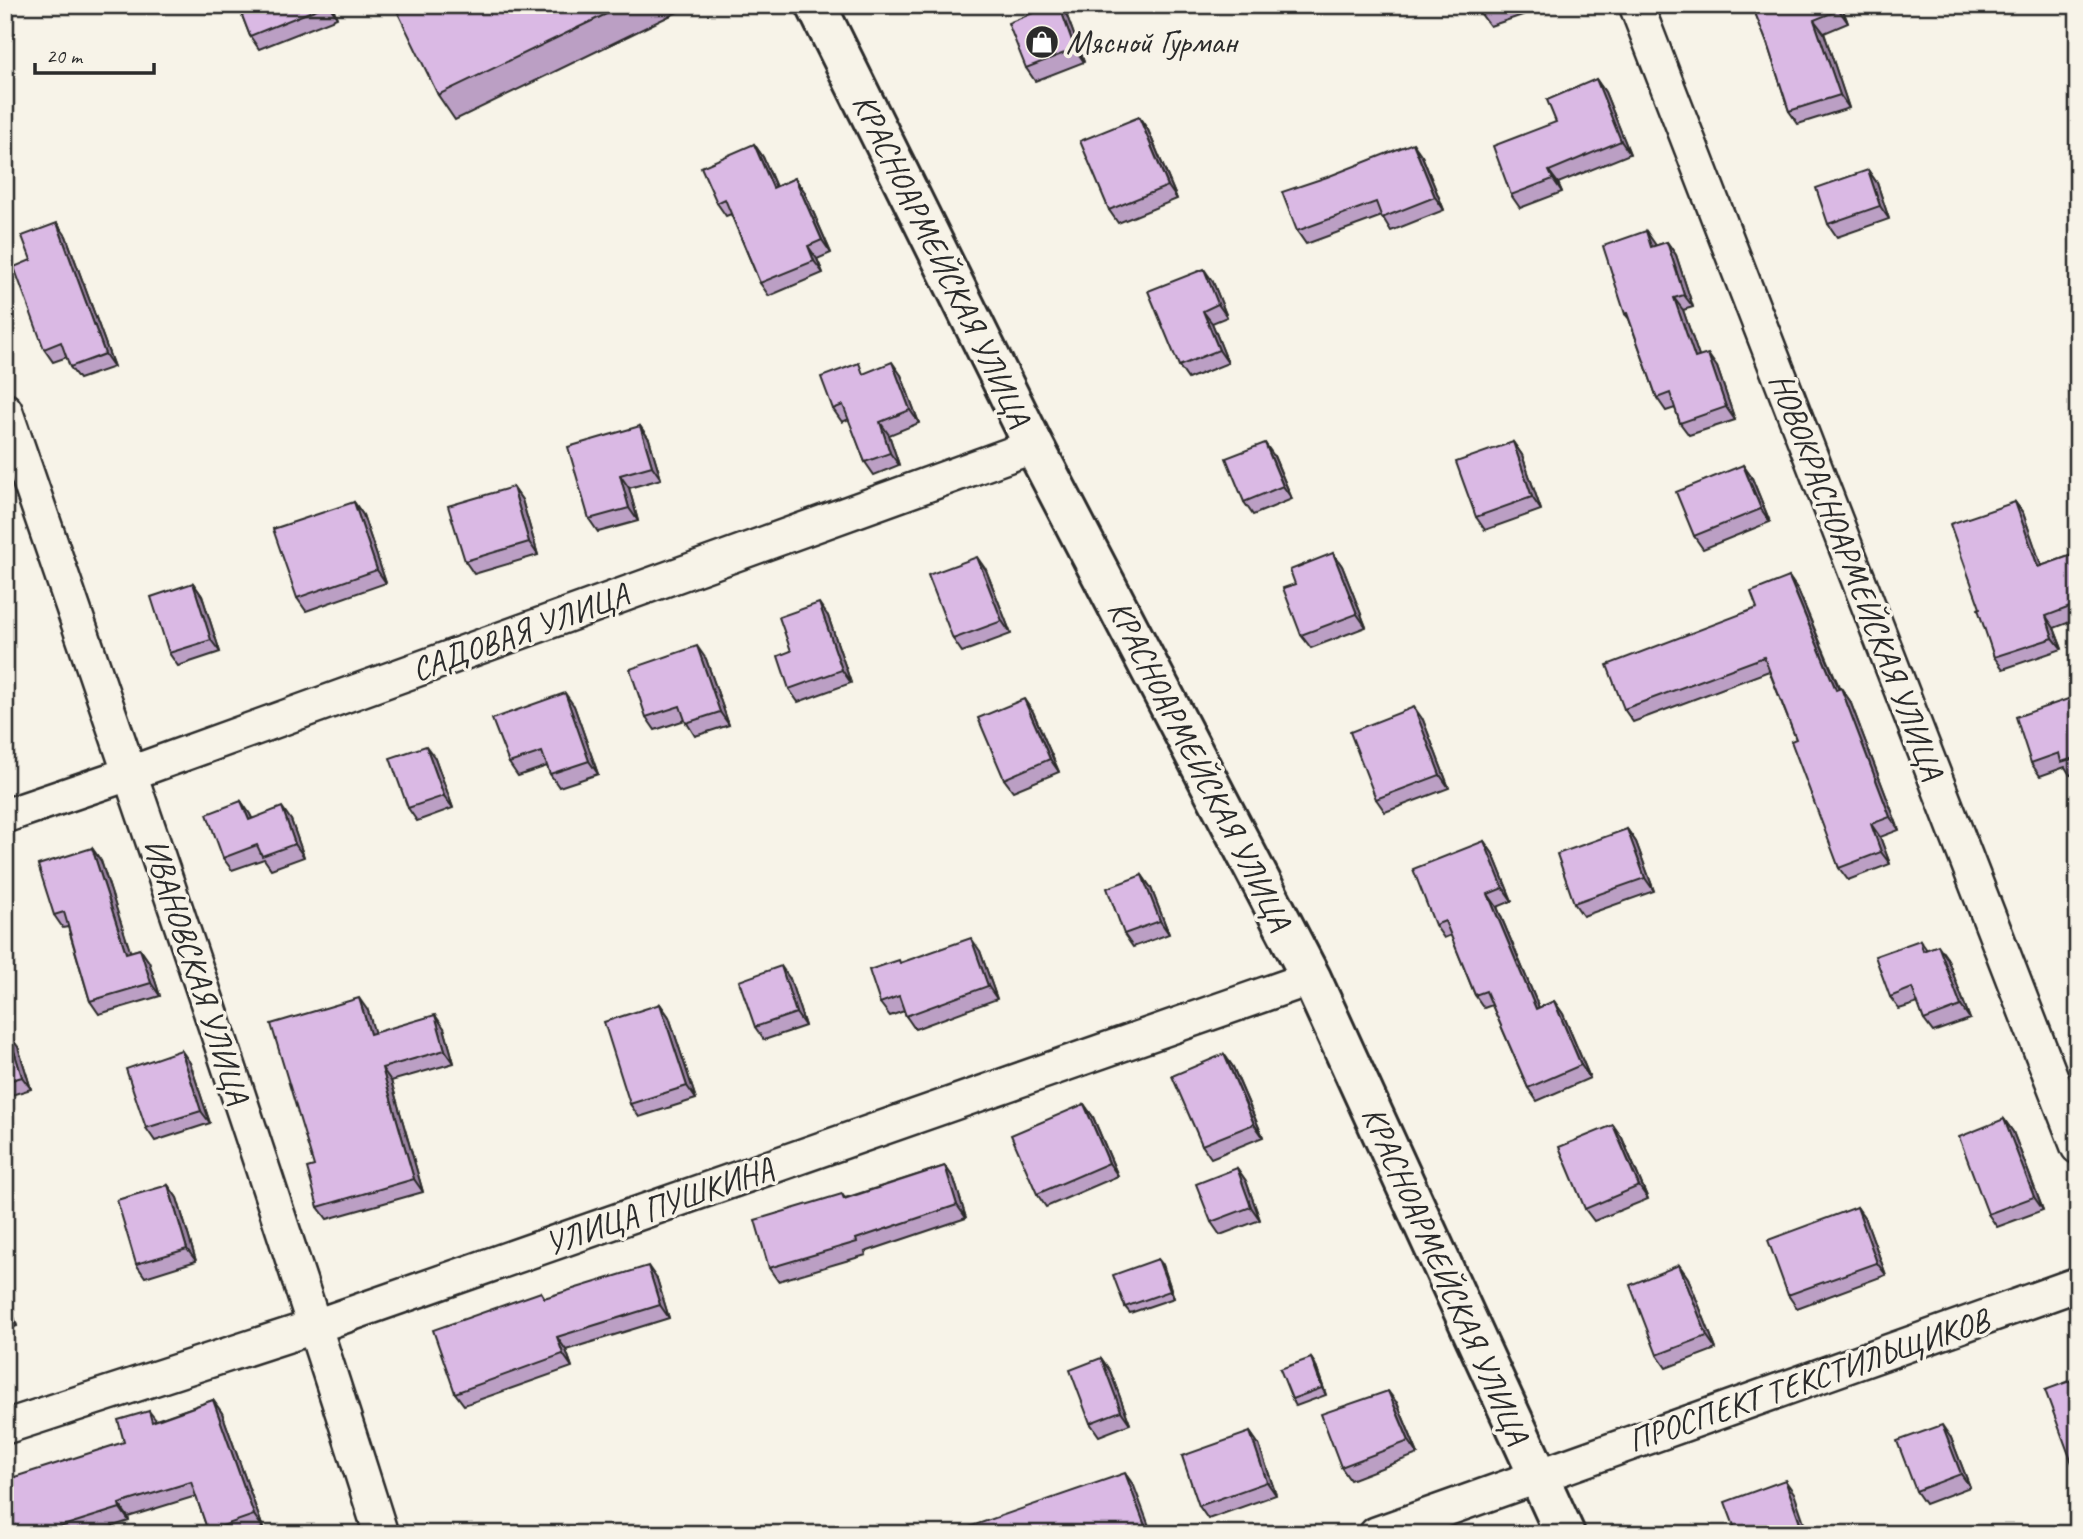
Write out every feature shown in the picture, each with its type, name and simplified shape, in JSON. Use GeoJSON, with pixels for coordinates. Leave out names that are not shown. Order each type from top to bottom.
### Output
{"type":"FeatureCollection","features":[{"type":"Feature","properties":{"kind":"street","name":"КРАСНОАРМЕЙСКАЯ УЛИЦА"},"geometry":{"type":"LineString","coordinates":[[816,5],[1034,446],[1311,978],[1565,1534]]}},
{"type":"Feature","properties":{"kind":"street","name":"НОВОКРАСНОАРМЕЙСКАЯ УЛИЦА"},"geometry":{"type":"LineString","coordinates":[[1636,5],[2078,1147]]}},
{"type":"Feature","properties":{"kind":"street","name":"ИВАНОВСКАЯ УЛИЦА"},"geometry":{"type":"LineString","coordinates":[[5,410],[131,774],[316,1326],[381,1534]]}},
{"type":"Feature","properties":{"kind":"street","name":"САДОВАЯ УЛИЦА"},"geometry":{"type":"LineString","coordinates":[[5,816],[131,774],[1034,446]]}},
{"type":"Feature","properties":{"kind":"street","name":"УЛИЦА ПУШКИНА"},"geometry":{"type":"LineString","coordinates":[[5,1427],[316,1326],[1311,978]]}},
{"type":"Feature","properties":{"kind":"street","name":"ПРОСПЕКТ ТЕКСТИЛЬЩИКОВ"},"geometry":{"type":"LineString","coordinates":[[1376,1534],[2078,1284]]}},
{"type":"Feature","properties":{"kind":"building"},"geometry":{"type":"Polygon","coordinates":[[[238,5],[327,5],[250,36],[238,5]]]}},
{"type":"Feature","properties":{"kind":"building"},"geometry":{"type":"Polygon","coordinates":[[[403,5],[625,5],[438,95],[396,9],[403,5]]]}},
{"type":"Feature","properties":{"kind":"building"},"geometry":{"type":"Polygon","coordinates":[[[1059,5],[1075,49],[1026,68],[1008,23],[1059,5]]]}},
{"type":"Feature","properties":{"kind":"building"},"geometry":{"type":"Polygon","coordinates":[[[1478,5],[1506,5],[1481,14],[1478,5]]]}},
{"type":"Feature","properties":{"kind":"building"},"geometry":{"type":"Polygon","coordinates":[[[1752,5],[1837,5],[1839,10],[1814,20],[1840,95],[1789,111],[1752,5]]]}},
{"type":"Feature","properties":{"kind":"building"},"geometry":{"type":"Polygon","coordinates":[[[1596,79],[1621,141],[1549,171],[1553,179],[1511,195],[1493,146],[1556,122],[1547,100],[1596,79]]]}},
{"type":"Feature","properties":{"kind":"building"},"geometry":{"type":"Polygon","coordinates":[[[1139,117],[1168,186],[1109,210],[1080,141],[1139,117]]]}},
{"type":"Feature","properties":{"kind":"building"},"geometry":{"type":"Polygon","coordinates":[[[1413,143],[1435,197],[1382,218],[1376,202],[1297,231],[1282,192],[1413,143]]]}},
{"type":"Feature","properties":{"kind":"building"},"geometry":{"type":"Polygon","coordinates":[[[754,144],[773,188],[795,178],[822,240],[808,246],[814,261],[760,283],[725,199],[717,203],[701,167],[754,144]]]}},
{"type":"Feature","properties":{"kind":"building"},"geometry":{"type":"Polygon","coordinates":[[[1868,170],[1880,206],[1828,224],[1816,188],[1868,170]]]}},
{"type":"Feature","properties":{"kind":"building"},"geometry":{"type":"Polygon","coordinates":[[[57,223],[105,354],[70,367],[61,342],[44,349],[14,267],[31,260],[22,236],[57,223]]]}},
{"type":"Feature","properties":{"kind":"building"},"geometry":{"type":"Polygon","coordinates":[[[1646,231],[1651,247],[1667,242],[1684,295],[1674,298],[1695,358],[1708,354],[1726,407],[1680,423],[1670,393],[1657,398],[1603,246],[1646,231]]]}},
{"type":"Feature","properties":{"kind":"building"},"geometry":{"type":"Polygon","coordinates":[[[1204,269],[1218,304],[1203,311],[1219,350],[1179,366],[1148,291],[1204,269]]]}},
{"type":"Feature","properties":{"kind":"building"},"geometry":{"type":"Polygon","coordinates":[[[892,362],[910,410],[880,422],[890,453],[865,462],[843,405],[833,409],[821,377],[859,363],[863,374],[892,362]]]}},
{"type":"Feature","properties":{"kind":"building"},"geometry":{"type":"Polygon","coordinates":[[[640,426],[652,466],[620,475],[629,508],[589,519],[568,447],[640,426]]]}},
{"type":"Feature","properties":{"kind":"building"},"geometry":{"type":"Polygon","coordinates":[[[1513,442],[1532,497],[1476,517],[1456,462],[1513,442]]]}},
{"type":"Feature","properties":{"kind":"building"},"geometry":{"type":"Polygon","coordinates":[[[1265,443],[1283,486],[1244,502],[1226,458],[1265,443]]]}},
{"type":"Feature","properties":{"kind":"building"},"geometry":{"type":"Polygon","coordinates":[[[1743,465],[1761,509],[1694,536],[1676,492],[1743,465]]]}},
{"type":"Feature","properties":{"kind":"building"},"geometry":{"type":"Polygon","coordinates":[[[513,487],[529,542],[465,561],[448,506],[513,487]]]}},
{"type":"Feature","properties":{"kind":"building"},"geometry":{"type":"Polygon","coordinates":[[[354,502],[377,570],[297,598],[273,529],[354,502]]]}},
{"type":"Feature","properties":{"kind":"building"},"geometry":{"type":"Polygon","coordinates":[[[2015,502],[2038,567],[2075,554],[2078,562],[2078,604],[2046,616],[2053,638],[1994,657],[1950,524],[2015,502]]]}},
{"type":"Feature","properties":{"kind":"building"},"geometry":{"type":"Polygon","coordinates":[[[1333,553],[1357,614],[1301,635],[1283,588],[1295,584],[1290,570],[1333,553]]]}},
{"type":"Feature","properties":{"kind":"building"},"geometry":{"type":"Polygon","coordinates":[[[977,557],[1002,621],[953,639],[928,575],[977,557]]]}},
{"type":"Feature","properties":{"kind":"building"},"geometry":{"type":"Polygon","coordinates":[[[1789,577],[1836,690],[1841,688],[1890,817],[1871,824],[1881,852],[1839,868],[1791,741],[1796,739],[1764,657],[1624,709],[1607,665],[1757,608],[1751,592],[1789,577]]]}},
{"type":"Feature","properties":{"kind":"building"},"geometry":{"type":"Polygon","coordinates":[[[193,583],[211,640],[169,653],[151,597],[193,583]]]}},
{"type":"Feature","properties":{"kind":"building"},"geometry":{"type":"Polygon","coordinates":[[[819,603],[842,670],[789,689],[778,656],[791,651],[779,617],[819,603]]]}},
{"type":"Feature","properties":{"kind":"building"},"geometry":{"type":"Polygon","coordinates":[[[697,646],[720,712],[686,723],[680,706],[646,717],[630,669],[697,646]]]}},
{"type":"Feature","properties":{"kind":"building"},"geometry":{"type":"Polygon","coordinates":[[[565,693],[589,761],[550,774],[542,752],[509,763],[492,719],[565,693]]]}},
{"type":"Feature","properties":{"kind":"building"},"geometry":{"type":"Polygon","coordinates":[[[2077,696],[2078,757],[2061,762],[2059,753],[2031,763],[2016,717],[2077,696]]]}},
{"type":"Feature","properties":{"kind":"building"},"geometry":{"type":"Polygon","coordinates":[[[1024,699],[1050,759],[1004,779],[978,718],[1024,699]]]}},
{"type":"Feature","properties":{"kind":"building"},"geometry":{"type":"Polygon","coordinates":[[[1414,707],[1440,775],[1376,799],[1350,732],[1414,707]]]}},
{"type":"Feature","properties":{"kind":"building"},"geometry":{"type":"Polygon","coordinates":[[[426,746],[444,796],[408,808],[390,758],[426,746]]]}},
{"type":"Feature","properties":{"kind":"building"},"geometry":{"type":"Polygon","coordinates":[[[241,801],[249,820],[282,807],[295,844],[262,856],[257,845],[223,858],[207,814],[241,801]]]}},
{"type":"Feature","properties":{"kind":"building"},"geometry":{"type":"Polygon","coordinates":[[[1627,829],[1645,878],[1574,903],[1557,854],[1627,829]]]}},
{"type":"Feature","properties":{"kind":"building"},"geometry":{"type":"Polygon","coordinates":[[[1484,841],[1503,888],[1488,894],[1536,1009],[1554,1001],[1581,1065],[1528,1088],[1486,991],[1475,995],[1445,921],[1435,925],[1413,869],[1484,841]]]}},
{"type":"Feature","properties":{"kind":"building"},"geometry":{"type":"Polygon","coordinates":[[[92,848],[126,953],[140,949],[151,983],[90,1001],[64,912],[54,915],[38,865],[92,848]]]}},
{"type":"Feature","properties":{"kind":"building"},"geometry":{"type":"Polygon","coordinates":[[[1142,875],[1160,921],[1124,934],[1107,888],[1142,875]]]}},
{"type":"Feature","properties":{"kind":"building"},"geometry":{"type":"Polygon","coordinates":[[[971,938],[988,986],[906,1016],[899,996],[880,1003],[869,970],[899,960],[900,963],[971,938]]]}},
{"type":"Feature","properties":{"kind":"building"},"geometry":{"type":"Polygon","coordinates":[[[1920,940],[1923,951],[1938,945],[1961,1006],[1924,1020],[1912,988],[1890,997],[1875,956],[1920,940]]]}},
{"type":"Feature","properties":{"kind":"building"},"geometry":{"type":"Polygon","coordinates":[[[781,966],[796,1013],[755,1027],[739,981],[781,966]]]}},
{"type":"Feature","properties":{"kind":"building"},"geometry":{"type":"Polygon","coordinates":[[[359,998],[370,1034],[435,1015],[445,1050],[382,1068],[414,1179],[318,1207],[307,1168],[314,1166],[271,1024],[359,998]]]}},
{"type":"Feature","properties":{"kind":"building"},"geometry":{"type":"Polygon","coordinates":[[[660,1004],[687,1086],[630,1104],[604,1022],[660,1004]]]}},
{"type":"Feature","properties":{"kind":"building"},"geometry":{"type":"Polygon","coordinates":[[[9,1035],[22,1077],[5,1082],[5,1036],[9,1035]]]}},
{"type":"Feature","properties":{"kind":"building"},"geometry":{"type":"Polygon","coordinates":[[[181,1050],[201,1111],[146,1128],[126,1069],[181,1050]]]}},
{"type":"Feature","properties":{"kind":"building"},"geometry":{"type":"Polygon","coordinates":[[[1224,1054],[1254,1124],[1202,1145],[1172,1076],[1224,1054]]]}},
{"type":"Feature","properties":{"kind":"building"},"geometry":{"type":"Polygon","coordinates":[[[1084,1104],[1109,1163],[1037,1194],[1011,1135],[1084,1104]]]}},
{"type":"Feature","properties":{"kind":"building"},"geometry":{"type":"Polygon","coordinates":[[[2004,1119],[2034,1197],[1988,1214],[1959,1137],[2004,1119]]]}},
{"type":"Feature","properties":{"kind":"building"},"geometry":{"type":"Polygon","coordinates":[[[1613,1125],[1639,1186],[1585,1209],[1559,1147],[1613,1125]]]}},
{"type":"Feature","properties":{"kind":"building"},"geometry":{"type":"Polygon","coordinates":[[[945,1166],[957,1205],[856,1239],[857,1242],[769,1268],[755,1220],[842,1194],[844,1199],[945,1166]]]}},
{"type":"Feature","properties":{"kind":"building"},"geometry":{"type":"Polygon","coordinates":[[[1237,1168],[1251,1207],[1211,1222],[1196,1184],[1237,1168]]]}},
{"type":"Feature","properties":{"kind":"building"},"geometry":{"type":"Polygon","coordinates":[[[168,1185],[187,1249],[136,1264],[117,1200],[168,1185]]]}},
{"type":"Feature","properties":{"kind":"building"},"geometry":{"type":"Polygon","coordinates":[[[1857,1207],[1877,1263],[1788,1295],[1768,1240],[1857,1207]]]}},
{"type":"Feature","properties":{"kind":"building"},"geometry":{"type":"Polygon","coordinates":[[[1158,1259],[1170,1291],[1125,1307],[1113,1275],[1158,1259]]]}},
{"type":"Feature","properties":{"kind":"building"},"geometry":{"type":"Polygon","coordinates":[[[1679,1265],[1707,1336],[1657,1355],[1630,1285],[1679,1265]]]}},
{"type":"Feature","properties":{"kind":"building"},"geometry":{"type":"Polygon","coordinates":[[[648,1266],[660,1305],[557,1337],[563,1354],[455,1393],[433,1330],[541,1292],[544,1298],[648,1266]]]}},
{"type":"Feature","properties":{"kind":"building"},"geometry":{"type":"Polygon","coordinates":[[[1101,1358],[1121,1411],[1090,1423],[1070,1370],[1101,1358]]]}},
{"type":"Feature","properties":{"kind":"building"},"geometry":{"type":"Polygon","coordinates":[[[1311,1358],[1322,1388],[1292,1399],[1280,1369],[1311,1358]]]}},
{"type":"Feature","properties":{"kind":"building"},"geometry":{"type":"Polygon","coordinates":[[[2078,1378],[2078,1470],[2075,1471],[2045,1390],[2078,1378]]]}},
{"type":"Feature","properties":{"kind":"building"},"geometry":{"type":"Polygon","coordinates":[[[1388,1391],[1409,1441],[1341,1467],[1321,1414],[1388,1391]]]}},
{"type":"Feature","properties":{"kind":"building"},"geometry":{"type":"Polygon","coordinates":[[[213,1400],[254,1515],[208,1531],[191,1482],[119,1504],[120,1508],[47,1531],[48,1534],[5,1534],[5,1480],[124,1442],[118,1420],[149,1411],[152,1422],[213,1400]]]}},
{"type":"Feature","properties":{"kind":"building"},"geometry":{"type":"Polygon","coordinates":[[[1942,1425],[1961,1474],[1916,1491],[1897,1441],[1942,1425]]]}},
{"type":"Feature","properties":{"kind":"building"},"geometry":{"type":"Polygon","coordinates":[[[1250,1432],[1267,1482],[1199,1506],[1182,1456],[1250,1432]]]}},
{"type":"Feature","properties":{"kind":"building"},"geometry":{"type":"Polygon","coordinates":[[[1125,1473],[1148,1534],[949,1534],[1125,1473]]]}},
{"type":"Feature","properties":{"kind":"building"},"geometry":{"type":"Polygon","coordinates":[[[1785,1480],[1804,1534],[1737,1534],[1725,1502],[1785,1480]]]}},
{"type":"Feature","properties":{"kind":"place","name":"Мясной Гурман"},"geometry":{"type":"Point","coordinates":[1042,42]}}]}
